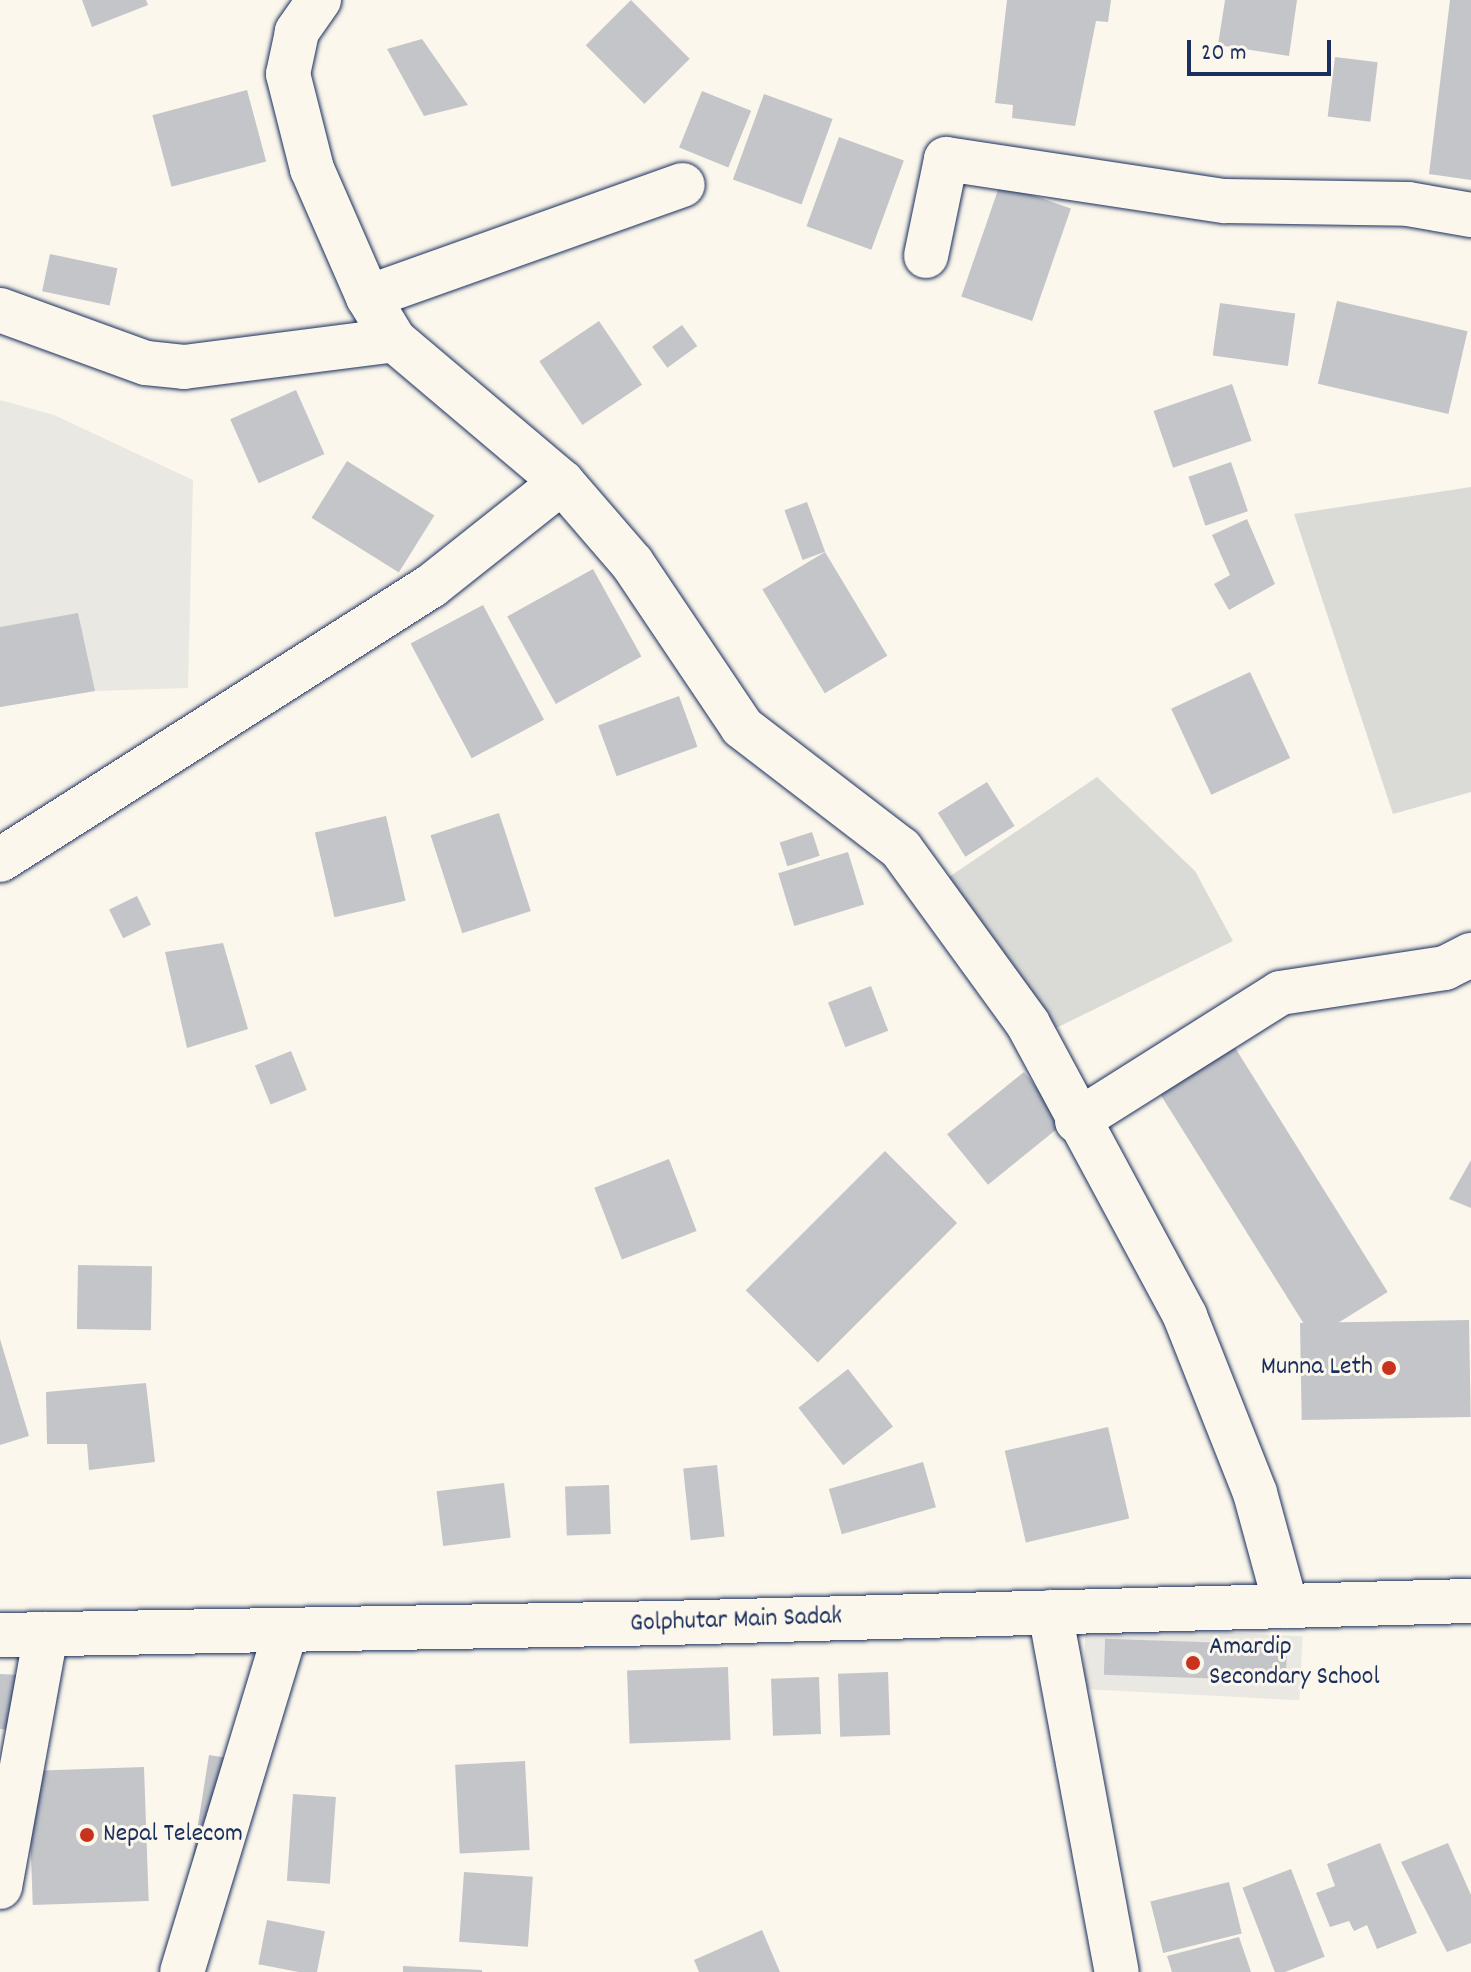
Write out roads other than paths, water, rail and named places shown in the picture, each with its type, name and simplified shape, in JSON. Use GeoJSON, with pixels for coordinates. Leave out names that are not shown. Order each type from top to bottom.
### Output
{"type":"FeatureCollection","features":[{"type":"Feature","properties":{"kind":"street"},"geometry":{"type":"LineString","coordinates":[[319,0],[297,32],[288,74],[312,169],[368,297],[394,340],[562,482],[632,563],[742,727],[901,849],[1028,1024],[1077,1121],[1185,1316],[1255,1493],[1286,1606]]}},
{"type":"Feature","properties":{"kind":"street"},"geometry":{"type":"LineString","coordinates":[[926,256],[946,159],[1225,201],[1408,204],[1471,215]]}},
{"type":"Feature","properties":{"kind":"street"},"geometry":{"type":"LineString","coordinates":[[368,297],[683,185]]}},
{"type":"Feature","properties":{"kind":"street"},"geometry":{"type":"LineString","coordinates":[[0,310],[146,363],[184,367],[394,340]]}},
{"type":"Feature","properties":{"kind":"street"},"geometry":{"type":"LineString","coordinates":[[0,860],[431,586],[562,482]]}},
{"type":"Feature","properties":{"kind":"street"},"geometry":{"type":"LineString","coordinates":[[1077,1121],[1280,993],[1445,968],[1471,955]]}},
{"type":"Feature","properties":{"kind":"street","name":"Golphutar Main Sadak"},"geometry":{"type":"LineString","coordinates":[[0,1635],[1471,1601]]}},
{"type":"Feature","properties":{"kind":"street"},"geometry":{"type":"LineString","coordinates":[[1050,1612],[1117,1972]]}},
{"type":"Feature","properties":{"kind":"street"},"geometry":{"type":"LineString","coordinates":[[182,1972],[286,1630]]}},
{"type":"Feature","properties":{"kind":"street"},"geometry":{"type":"LineString","coordinates":[[0,1887],[46,1634]]}},
{"type":"Feature","properties":{"kind":"place","name":"Munna Leth"},"geometry":{"type":"Point","coordinates":[1389,1368]}},
{"type":"Feature","properties":{"kind":"place","name":"Amardip Secondary School"},"geometry":{"type":"Point","coordinates":[1193,1663]}},
{"type":"Feature","properties":{"kind":"place","name":"Nepal Telecom"},"geometry":{"type":"Point","coordinates":[87,1835]}}]}
